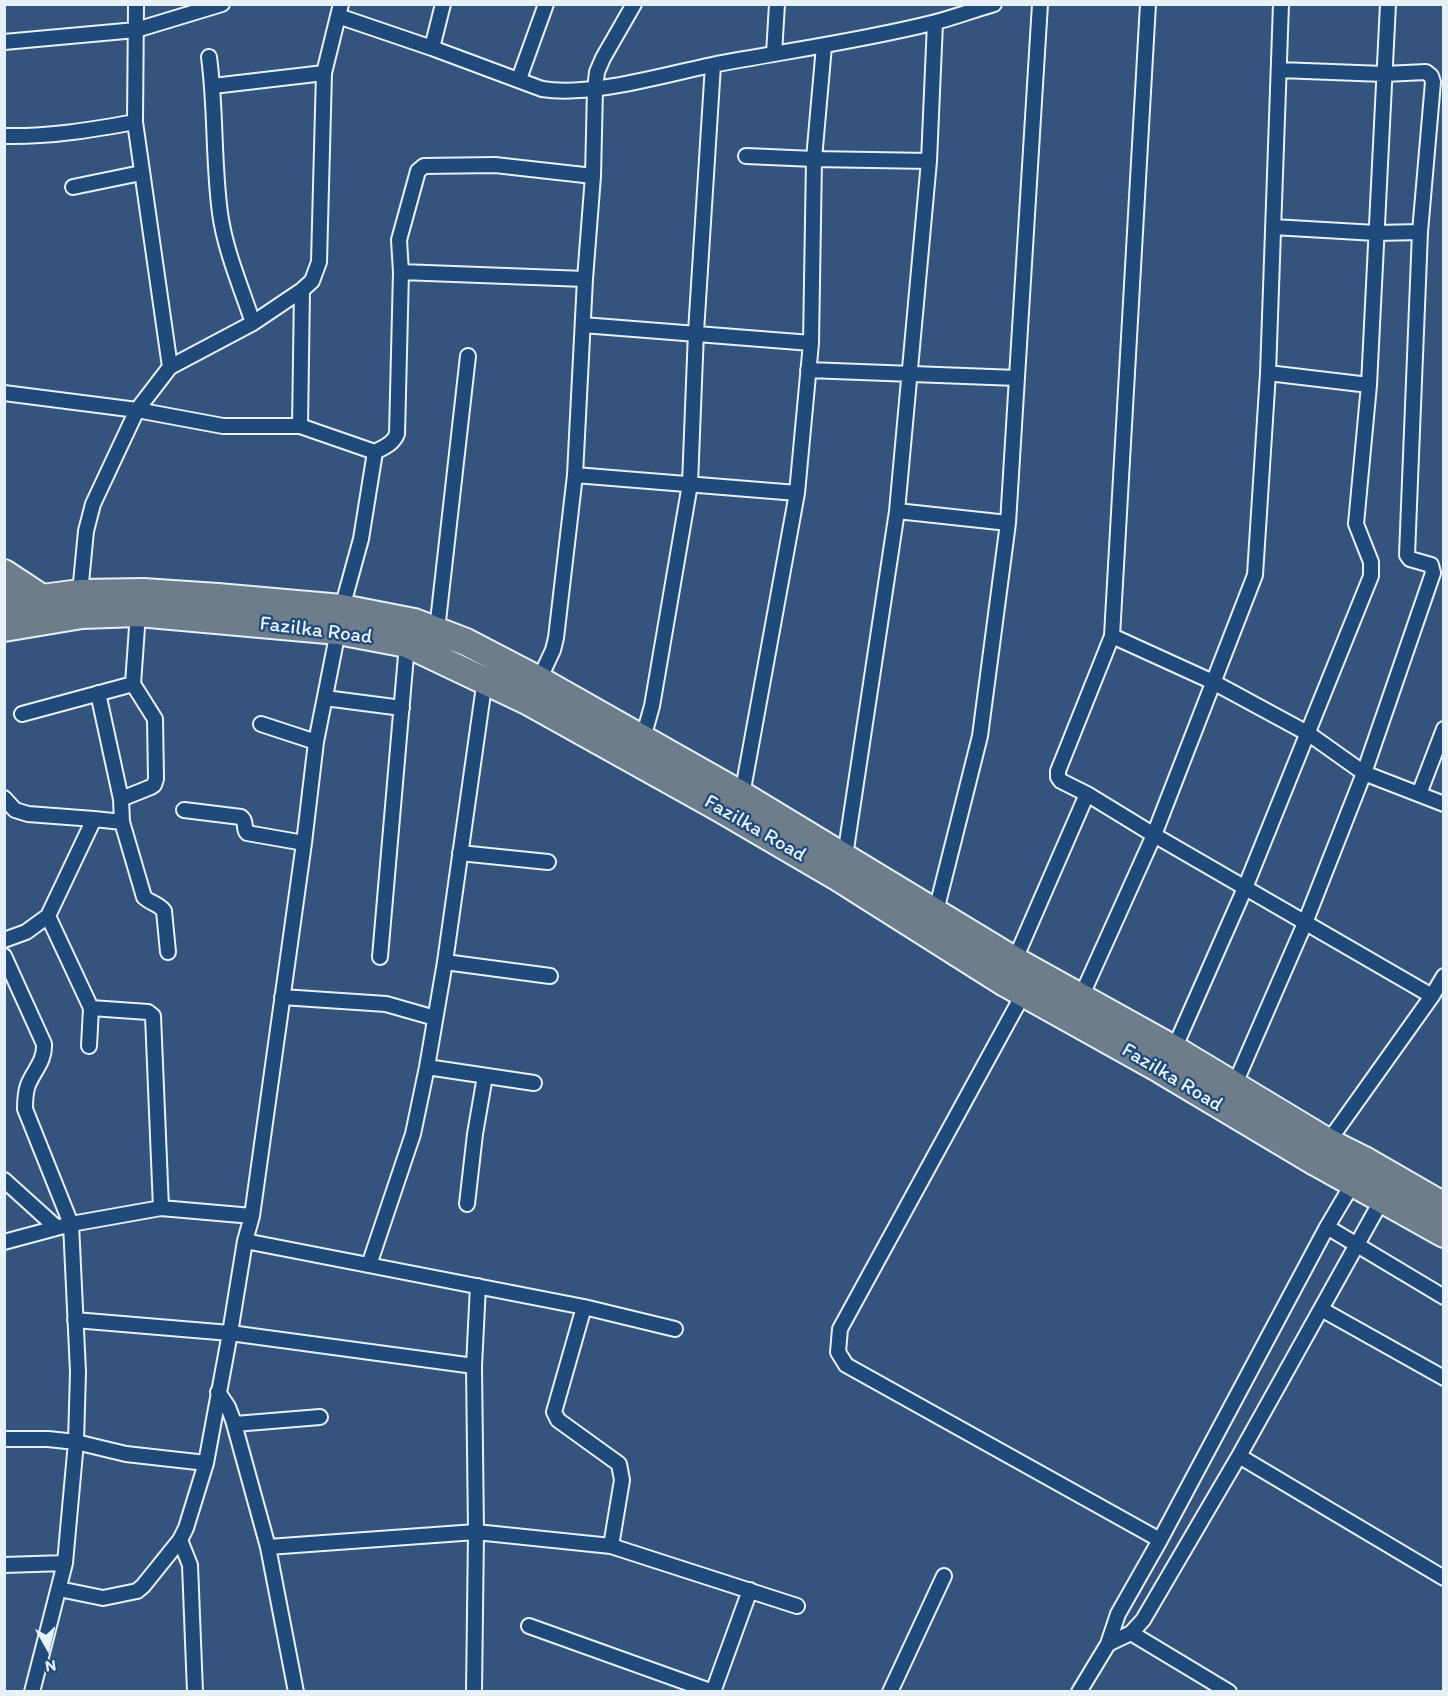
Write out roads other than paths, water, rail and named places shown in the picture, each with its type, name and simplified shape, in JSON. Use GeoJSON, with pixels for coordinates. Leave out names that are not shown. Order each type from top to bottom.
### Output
{"type":"FeatureCollection","features":[{"type":"Feature","properties":{"kind":"highway"},"geometry":{"type":"LineString","coordinates":[[4,573],[42,598]]}},
{"type":"Feature","properties":{"kind":"highway","name":"Fazilka Road"},"geometry":{"type":"LineString","coordinates":[[4,603],[80,593],[143,592],[340,619],[407,644],[484,680],[709,802],[819,866],[1020,976],[1081,997],[1174,1049],[1328,1142],[1366,1161],[1388,1189],[1443,1234]]}},
{"type":"Feature","properties":{"kind":"highway","name":"Fazilka Road"},"geometry":{"type":"LineString","coordinates":[[4,628],[82,615],[138,613],[414,622],[437,630],[466,642],[539,680],[643,738],[936,911],[1020,976],[1161,1070],[1352,1184],[1388,1189],[1443,1206]]}},
{"type":"Feature","properties":{"kind":"street"},"geometry":{"type":"LineString","coordinates":[[136,4],[135,122],[170,367]]}},
{"type":"Feature","properties":{"kind":"street"},"geometry":{"type":"LineString","coordinates":[[4,42],[136,30],[222,4]]}},
{"type":"Feature","properties":{"kind":"street"},"geometry":{"type":"LineString","coordinates":[[432,48],[443,4]]}},
{"type":"Feature","properties":{"kind":"street"},"geometry":{"type":"LineString","coordinates":[[519,79],[546,4]]}},
{"type":"Feature","properties":{"kind":"street"},"geometry":{"type":"LineString","coordinates":[[539,680],[556,638],[575,475],[597,72],[634,4]]}},
{"type":"Feature","properties":{"kind":"street"},"geometry":{"type":"LineString","coordinates":[[774,54],[777,4]]}},
{"type":"Feature","properties":{"kind":"street"},"geometry":{"type":"LineString","coordinates":[[80,593],[86,531],[93,504],[137,410],[170,367],[253,323],[302,290],[312,280],[319,262],[324,73],[339,10],[432,48],[542,89],[557,92],[595,89],[713,65],[824,46],[935,23],[962,8],[993,4]]}},
{"type":"Feature","properties":{"kind":"street"},"geometry":{"type":"LineString","coordinates":[[936,911],[980,736],[1008,523],[1040,4]]}},
{"type":"Feature","properties":{"kind":"street"},"geometry":{"type":"LineString","coordinates":[[1148,4],[1112,636],[1058,771],[1058,777],[1061,781],[1432,996]]}},
{"type":"Feature","properties":{"kind":"street"},"geometry":{"type":"LineString","coordinates":[[1081,997],[1154,835],[1255,575],[1268,373],[1281,4]]}},
{"type":"Feature","properties":{"kind":"street"},"geometry":{"type":"LineString","coordinates":[[1174,1049],[1245,888],[1371,576],[1371,562],[1356,524],[1369,385],[1388,4]]}},
{"type":"Feature","properties":{"kind":"street"},"geometry":{"type":"LineString","coordinates":[[845,856],[897,511],[929,161],[935,23]]}},
{"type":"Feature","properties":{"kind":"street"},"geometry":{"type":"LineString","coordinates":[[742,795],[797,493],[811,343],[814,159],[824,46]]}},
{"type":"Feature","properties":{"kind":"street"},"geometry":{"type":"LineString","coordinates":[[209,57],[213,86],[220,212],[225,237],[253,323]]}},
{"type":"Feature","properties":{"kind":"street"},"geometry":{"type":"LineString","coordinates":[[643,738],[652,706],[690,484],[696,332],[713,65]]}},
{"type":"Feature","properties":{"kind":"street"},"geometry":{"type":"LineString","coordinates":[[1234,1086],[1305,923],[1364,773],[1433,573],[1431,565],[1410,559],[1407,555],[1420,232],[1433,82],[1431,76],[1426,72],[1384,74],[1279,70]]}},
{"type":"Feature","properties":{"kind":"street"},"geometry":{"type":"LineString","coordinates":[[213,86],[324,73]]}},
{"type":"Feature","properties":{"kind":"street"},"geometry":{"type":"LineString","coordinates":[[4,136],[62,134],[135,122]]}},
{"type":"Feature","properties":{"kind":"street"},"geometry":{"type":"LineString","coordinates":[[746,156],[929,161]]}},
{"type":"Feature","properties":{"kind":"street"},"geometry":{"type":"LineString","coordinates":[[4,393],[137,410],[223,426],[300,426],[375,452],[395,440],[397,434],[401,272],[399,240],[418,171],[424,166],[495,165],[593,176]]}},
{"type":"Feature","properties":{"kind":"street"},"geometry":{"type":"LineString","coordinates":[[73,187],[141,173]]}},
{"type":"Feature","properties":{"kind":"street"},"geometry":{"type":"LineString","coordinates":[[1273,227],[1376,233],[1420,232]]}},
{"type":"Feature","properties":{"kind":"street"},"geometry":{"type":"LineString","coordinates":[[401,272],[585,279]]}},
{"type":"Feature","properties":{"kind":"street"},"geometry":{"type":"LineString","coordinates":[[300,426],[302,290]]}},
{"type":"Feature","properties":{"kind":"street"},"geometry":{"type":"LineString","coordinates":[[583,325],[696,332],[811,343]]}},
{"type":"Feature","properties":{"kind":"street"},"geometry":{"type":"LineString","coordinates":[[437,630],[468,356]]}},
{"type":"Feature","properties":{"kind":"street"},"geometry":{"type":"LineString","coordinates":[[808,370],[1017,378]]}},
{"type":"Feature","properties":{"kind":"street"},"geometry":{"type":"LineString","coordinates":[[1268,373],[1369,385]]}},
{"type":"Feature","properties":{"kind":"street"},"geometry":{"type":"LineString","coordinates":[[59,1589],[103,1598],[137,1591],[143,1586],[180,1540],[186,1528],[206,1463],[245,1241],[252,1216],[316,742],[340,619],[362,539],[375,452]]}},
{"type":"Feature","properties":{"kind":"street"},"geometry":{"type":"LineString","coordinates":[[575,475],[797,493]]}},
{"type":"Feature","properties":{"kind":"street"},"geometry":{"type":"LineString","coordinates":[[897,511],[1008,523]]}},
{"type":"Feature","properties":{"kind":"street"},"geometry":{"type":"LineString","coordinates":[[121,798],[151,788],[156,779],[155,719],[133,684],[138,613]]}},
{"type":"Feature","properties":{"kind":"street"},"geometry":{"type":"LineString","coordinates":[[1112,636],[1213,682],[1309,734],[1364,773],[1443,804]]}},
{"type":"Feature","properties":{"kind":"street"},"geometry":{"type":"LineString","coordinates":[[380,957],[407,644]]}},
{"type":"Feature","properties":{"kind":"street"},"geometry":{"type":"LineString","coordinates":[[369,1264],[413,1134],[427,1066],[445,962],[484,680]]}},
{"type":"Feature","properties":{"kind":"street"},"geometry":{"type":"LineString","coordinates":[[22,714],[133,684]]}},
{"type":"Feature","properties":{"kind":"street"},"geometry":{"type":"LineString","coordinates":[[98,693],[121,798],[122,822],[144,897],[164,911],[168,952]]}},
{"type":"Feature","properties":{"kind":"street"},"geometry":{"type":"LineString","coordinates":[[325,698],[402,708]]}},
{"type":"Feature","properties":{"kind":"street"},"geometry":{"type":"LineString","coordinates":[[261,724],[316,742]]}},
{"type":"Feature","properties":{"kind":"street"},"geometry":{"type":"LineString","coordinates":[[1419,794],[1443,729]]}},
{"type":"Feature","properties":{"kind":"street"},"geometry":{"type":"LineString","coordinates":[[1087,794],[1020,976],[840,1329],[838,1352],[846,1365],[1160,1540]]}},
{"type":"Feature","properties":{"kind":"street"},"geometry":{"type":"LineString","coordinates":[[4,798],[15,810],[28,814],[122,822]]}},
{"type":"Feature","properties":{"kind":"street"},"geometry":{"type":"LineString","coordinates":[[184,810],[241,817],[247,833],[304,843]]}},
{"type":"Feature","properties":{"kind":"street"},"geometry":{"type":"LineString","coordinates":[[4,940],[26,932],[48,916],[94,819]]}},
{"type":"Feature","properties":{"kind":"street"},"geometry":{"type":"LineString","coordinates":[[460,853],[548,862]]}},
{"type":"Feature","properties":{"kind":"street"},"geometry":{"type":"LineString","coordinates":[[48,916],[91,1008],[89,1046]]}},
{"type":"Feature","properties":{"kind":"street"},"geometry":{"type":"LineString","coordinates":[[4,956],[44,1044],[40,1064],[28,1084],[25,1109],[71,1224],[78,1382],[76,1442],[65,1563],[32,1692]]}},
{"type":"Feature","properties":{"kind":"street"},"geometry":{"type":"LineString","coordinates":[[445,962],[550,976]]}},
{"type":"Feature","properties":{"kind":"street"},"geometry":{"type":"LineString","coordinates":[[1328,1142],[1432,996],[1443,976]]}},
{"type":"Feature","properties":{"kind":"street"},"geometry":{"type":"LineString","coordinates":[[282,997],[386,1004],[435,1018]]}},
{"type":"Feature","properties":{"kind":"street"},"geometry":{"type":"LineString","coordinates":[[91,1008],[148,1012],[153,1016],[161,1208]]}},
{"type":"Feature","properties":{"kind":"street"},"geometry":{"type":"LineString","coordinates":[[427,1066],[534,1083]]}},
{"type":"Feature","properties":{"kind":"street"},"geometry":{"type":"LineString","coordinates":[[467,1204],[485,1076]]}},
{"type":"Feature","properties":{"kind":"street"},"geometry":{"type":"LineString","coordinates":[[1079,1692],[1108,1644],[1118,1614],[1327,1227],[1366,1161]]}},
{"type":"Feature","properties":{"kind":"street"},"geometry":{"type":"LineString","coordinates":[[4,1180],[56,1227]]}},
{"type":"Feature","properties":{"kind":"street"},"geometry":{"type":"LineString","coordinates":[[1108,1644],[1131,1633],[1143,1620],[1239,1456],[1388,1189]]}},
{"type":"Feature","properties":{"kind":"street"},"geometry":{"type":"LineString","coordinates":[[4,1242],[56,1227],[161,1208],[252,1216]]}},
{"type":"Feature","properties":{"kind":"street"},"geometry":{"type":"LineString","coordinates":[[1327,1227],[1443,1296]]}},
{"type":"Feature","properties":{"kind":"street"},"geometry":{"type":"LineString","coordinates":[[245,1241],[584,1307],[675,1329]]}},
{"type":"Feature","properties":{"kind":"street"},"geometry":{"type":"LineString","coordinates":[[474,1692],[476,1532],[474,1366],[478,1286]]}},
{"type":"Feature","properties":{"kind":"street"},"geometry":{"type":"LineString","coordinates":[[584,1307],[554,1412],[558,1420],[619,1464],[622,1480],[611,1546]]}},
{"type":"Feature","properties":{"kind":"street"},"geometry":{"type":"LineString","coordinates":[[1321,1309],[1443,1378]]}},
{"type":"Feature","properties":{"kind":"street"},"geometry":{"type":"LineString","coordinates":[[75,1320],[230,1333],[474,1366]]}},
{"type":"Feature","properties":{"kind":"street"},"geometry":{"type":"LineString","coordinates":[[218,1392],[235,1424],[268,1547],[296,1692]]}},
{"type":"Feature","properties":{"kind":"street"},"geometry":{"type":"LineString","coordinates":[[235,1424],[320,1418]]}},
{"type":"Feature","properties":{"kind":"street"},"geometry":{"type":"LineString","coordinates":[[4,1439],[48,1439],[76,1442],[126,1454],[206,1463]]}},
{"type":"Feature","properties":{"kind":"street"},"geometry":{"type":"LineString","coordinates":[[1239,1456],[1443,1578]]}},
{"type":"Feature","properties":{"kind":"street"},"geometry":{"type":"LineString","coordinates":[[268,1547],[476,1532],[611,1546],[797,1606]]}},
{"type":"Feature","properties":{"kind":"street"},"geometry":{"type":"LineString","coordinates":[[180,1540],[190,1565],[195,1692]]}},
{"type":"Feature","properties":{"kind":"street"},"geometry":{"type":"LineString","coordinates":[[4,1565],[65,1563]]}},
{"type":"Feature","properties":{"kind":"street"},"geometry":{"type":"LineString","coordinates":[[890,1692],[944,1576]]}},
{"type":"Feature","properties":{"kind":"street"},"geometry":{"type":"LineString","coordinates":[[529,1626],[713,1692],[750,1590]]}},
{"type":"Feature","properties":{"kind":"street"},"geometry":{"type":"LineString","coordinates":[[1131,1633],[1229,1692]]}}]}
